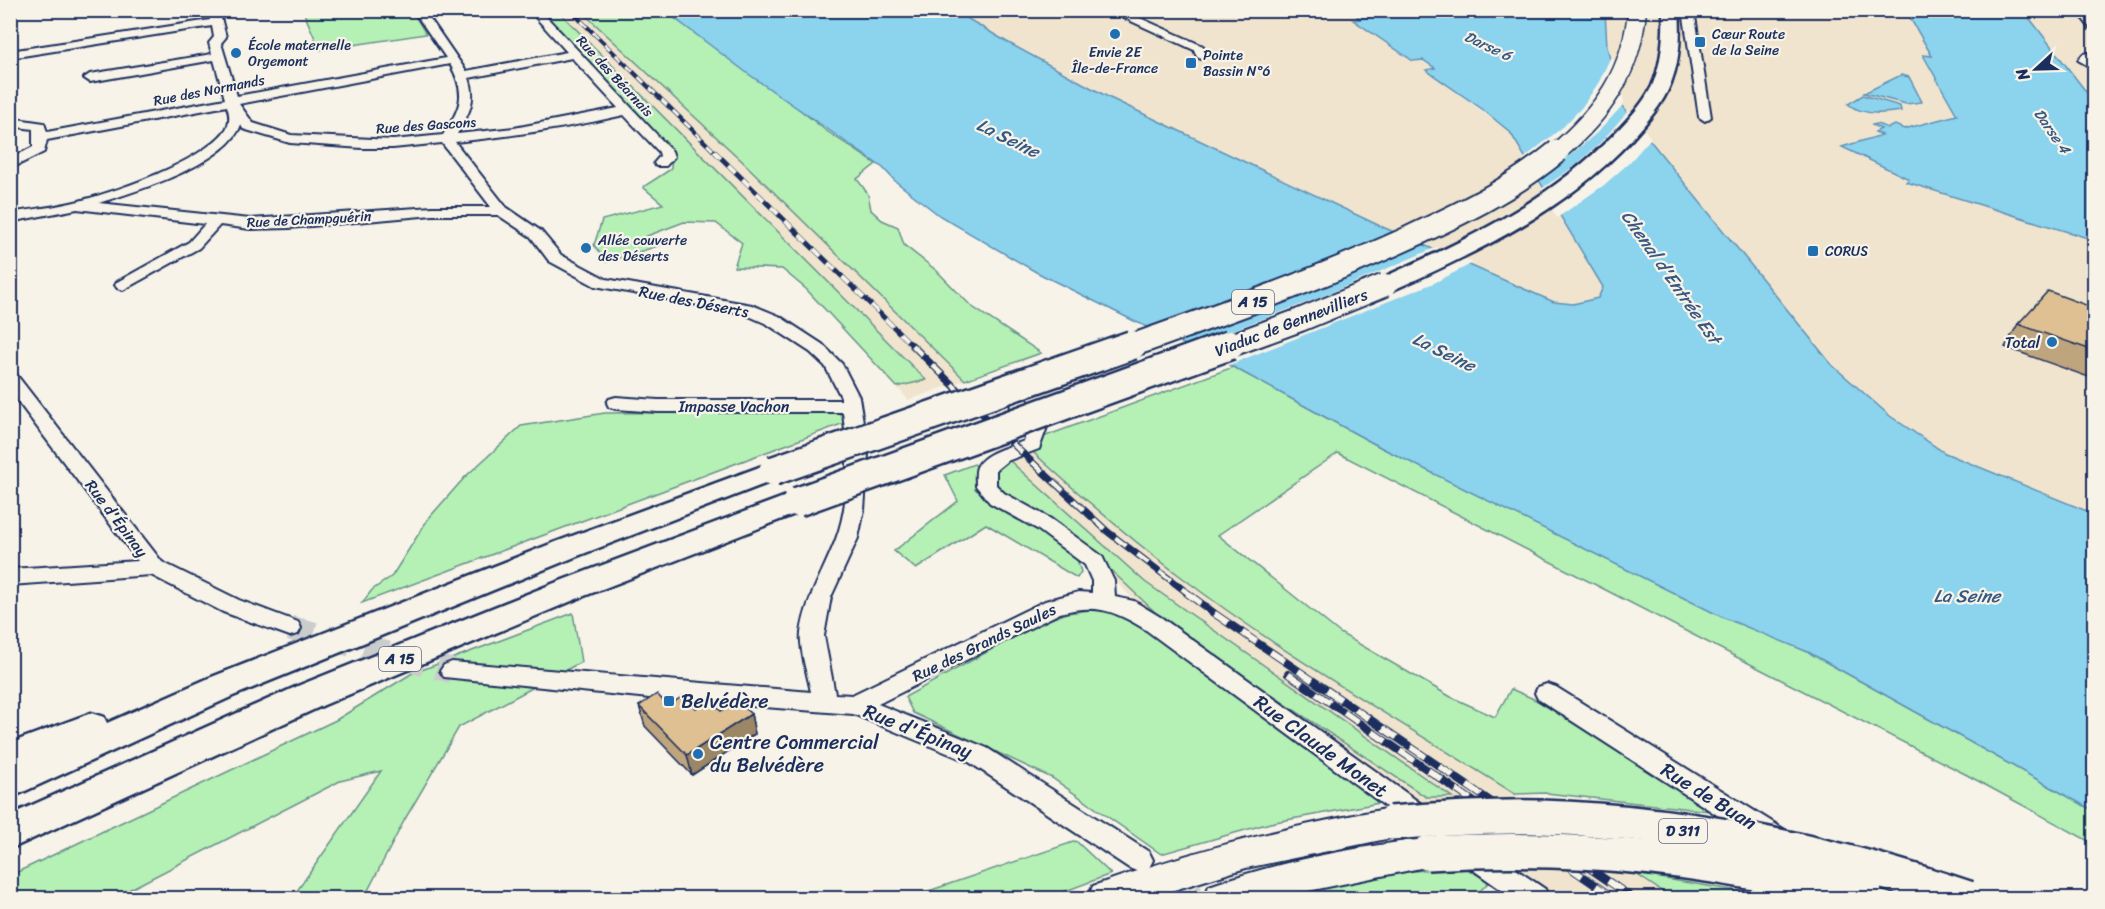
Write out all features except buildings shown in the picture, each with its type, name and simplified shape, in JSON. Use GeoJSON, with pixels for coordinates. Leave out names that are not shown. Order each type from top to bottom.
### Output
{"type":"FeatureCollection","features":[{"type":"Feature","properties":{"kind":"highway","name":"Viaduc de Gennevilliers"},"geometry":{"type":"LineString","coordinates":[[221,687],[564,550],[773,471],[918,418],[1205,320],[1340,269],[1453,217],[1524,177],[1575,136],[1607,103],[1628,64],[1637,23],[1637,10]]}},
{"type":"Feature","properties":{"kind":"highway","name":"Viaduc de Gennevilliers"},"geometry":{"type":"LineString","coordinates":[[10,832],[312,695],[563,592],[798,502],[1300,320],[1442,260],[1508,226],[1562,193],[1612,151],[1648,109],[1665,75],[1673,34],[1671,10]]}},
{"type":"Feature","properties":{"kind":"highway"},"geometry":{"type":"LineString","coordinates":[[10,759],[168,696],[221,687]]}},
{"type":"Feature","properties":{"kind":"highway","name":"A 15"},"geometry":{"type":"LineString","coordinates":[[10,783],[221,687]]}},
{"type":"Feature","properties":{"kind":"main road","name":"D 311"},"geometry":{"type":"LineString","coordinates":[[1106,898],[1215,860],[1318,835],[1391,823],[1456,818],[1589,820],[1652,826],[1749,842],[1848,863],[1968,898]]}},
{"type":"Feature","properties":{"kind":"main road","name":"D 311"},"geometry":{"type":"LineString","coordinates":[[1222,898],[1317,871],[1366,861],[1427,853],[1532,848],[1629,852],[1730,867],[1869,898]]}},
{"type":"Feature","properties":{"kind":"street"},"geometry":{"type":"LineString","coordinates":[[82,11],[87,10]]}},
{"type":"Feature","properties":{"kind":"street"},"geometry":{"type":"LineString","coordinates":[[418,10],[467,84],[468,100],[447,139]]}},
{"type":"Feature","properties":{"kind":"street"},"geometry":{"type":"LineString","coordinates":[[461,10],[495,10]]}},
{"type":"Feature","properties":{"kind":"street","name":"Rue des Béarnais"},"geometry":{"type":"LineString","coordinates":[[534,10],[665,152],[667,157],[661,163]]}},
{"type":"Feature","properties":{"kind":"street"},"geometry":{"type":"LineString","coordinates":[[1112,10],[1200,48],[1201,55]]}},
{"type":"Feature","properties":{"kind":"street"},"geometry":{"type":"LineString","coordinates":[[1688,10],[1705,117]]}},
{"type":"Feature","properties":{"kind":"street"},"geometry":{"type":"LineString","coordinates":[[2081,10],[2094,26]]}},
{"type":"Feature","properties":{"kind":"street"},"geometry":{"type":"LineString","coordinates":[[10,55],[214,16],[220,37],[215,43],[237,118],[231,133],[206,153],[160,178],[77,205]]}},
{"type":"Feature","properties":{"kind":"street"},"geometry":{"type":"LineString","coordinates":[[463,75],[574,54]]}},
{"type":"Feature","properties":{"kind":"street"},"geometry":{"type":"LineString","coordinates":[[90,78],[219,56]]}},
{"type":"Feature","properties":{"kind":"street"},"geometry":{"type":"LineString","coordinates":[[2094,56],[2084,60],[2094,66]]}},
{"type":"Feature","properties":{"kind":"street","name":"Rue des Normands"},"geometry":{"type":"LineString","coordinates":[[41,137],[232,105],[452,60]]}},
{"type":"Feature","properties":{"kind":"street","name":"Rue des Gascons"},"geometry":{"type":"LineString","coordinates":[[232,105],[248,126],[290,139],[362,144],[447,139],[546,127],[628,110]]}},
{"type":"Feature","properties":{"kind":"street"},"geometry":{"type":"LineString","coordinates":[[10,165],[39,149],[41,137],[39,126],[12,121]]}},
{"type":"Feature","properties":{"kind":"street","name":"Rue des Déserts"},"geometry":{"type":"LineString","coordinates":[[447,139],[450,146],[501,210],[536,234],[555,258],[601,283],[746,309],[773,320],[816,348],[833,364],[850,397],[858,453],[854,510],[847,538],[820,597],[812,636],[825,703]]}},
{"type":"Feature","properties":{"kind":"street","name":"Rue de Champguérin"},"geometry":{"type":"LineString","coordinates":[[10,218],[77,205],[215,222],[289,224],[433,211],[488,212],[501,210]]}},
{"type":"Feature","properties":{"kind":"street"},"geometry":{"type":"LineString","coordinates":[[123,285],[194,245],[215,222]]}},
{"type":"Feature","properties":{"kind":"street"},"geometry":{"type":"LineString","coordinates":[[1104,602],[1103,581],[1094,561],[1044,524],[997,498],[986,486],[986,468],[1000,457],[1032,445],[1038,427],[1021,410],[1017,402],[1017,393],[1060,375],[1090,358],[1105,338]]}},
{"type":"Feature","properties":{"kind":"street","name":"Rue d'Épinay"},"geometry":{"type":"LineString","coordinates":[[10,378],[17,396],[154,567],[231,606],[290,628]]}},
{"type":"Feature","properties":{"kind":"street","name":"Impasse Vachon"},"geometry":{"type":"LineString","coordinates":[[616,403],[658,406],[852,406]]}},
{"type":"Feature","properties":{"kind":"street"},"geometry":{"type":"LineString","coordinates":[[10,577],[154,567]]}},
{"type":"Feature","properties":{"kind":"street","name":"Rue des Grands Saules"},"geometry":{"type":"LineString","coordinates":[[855,705],[1053,607],[1079,600],[1104,602]]}},
{"type":"Feature","properties":{"kind":"street","name":"Rue Claude Monet"},"geometry":{"type":"LineString","coordinates":[[1104,602],[1126,607],[1154,624],[1535,898]]}},
{"type":"Feature","properties":{"kind":"street","name":"Rue d'Épinay"},"geometry":{"type":"LineString","coordinates":[[452,670],[649,689],[855,705],[978,754],[1139,860]]}},
{"type":"Feature","properties":{"kind":"street","name":"Rue de Buan"},"geometry":{"type":"LineString","coordinates":[[1547,693],[1869,898]]}},
{"type":"Feature","properties":{"kind":"shaded area"},"geometry":{"type":"Polygon","coordinates":[[[1337,10],[1341,13],[1351,12],[1362,19],[1354,20],[1436,68],[1427,70],[1510,132],[1603,287],[1598,298],[1573,304],[1554,302],[1378,225],[1110,98],[955,11],[1337,10]]]}},
{"type":"Feature","properties":{"kind":"shaded area"},"geometry":{"type":"Polygon","coordinates":[[[542,11],[581,11],[742,161],[965,380],[908,400],[868,351],[542,11]]]}},
{"type":"Feature","properties":{"kind":"shaded area"},"geometry":{"type":"Polygon","coordinates":[[[1605,11],[1906,11],[1932,56],[1923,56],[1957,115],[1904,129],[1895,125],[1882,129],[1883,135],[1843,148],[1909,180],[1907,182],[2094,240],[2094,514],[1945,453],[1890,416],[1832,365],[1622,106],[1607,47],[1605,11]]]}},
{"type":"Feature","properties":{"kind":"shaded area"},"geometry":{"type":"Polygon","coordinates":[[[2024,11],[2094,11],[2094,102],[2074,75],[2024,11]]]}},
{"type":"Feature","properties":{"kind":"shaded area"},"geometry":{"type":"Polygon","coordinates":[[[1024,444],[1492,779],[1672,898],[1557,898],[1171,636],[1069,536],[974,464],[1024,444]]]}},
{"type":"Feature","properties":{"kind":"green space"},"geometry":{"type":"Polygon","coordinates":[[[303,11],[412,11],[426,34],[320,50],[303,11]]]}},
{"type":"Feature","properties":{"kind":"green space"},"geometry":{"type":"Polygon","coordinates":[[[542,11],[558,11],[926,380],[897,387],[806,289],[782,269],[734,267],[742,243],[716,223],[684,222],[647,236],[661,245],[606,262],[594,245],[602,220],[663,204],[643,187],[671,169],[672,150],[542,11]]]}},
{"type":"Feature","properties":{"kind":"green space"},"geometry":{"type":"Polygon","coordinates":[[[581,11],[665,11],[825,130],[876,164],[857,179],[868,194],[871,210],[882,220],[898,227],[904,245],[937,271],[971,306],[1041,353],[965,380],[742,161],[581,11]]]}},
{"type":"Feature","properties":{"kind":"green space"},"geometry":{"type":"Polygon","coordinates":[[[1233,367],[1382,448],[1808,652],[2094,811],[2094,844],[1967,775],[1338,453],[1218,535],[1340,633],[1451,697],[1495,717],[1511,689],[1536,700],[1719,812],[1546,793],[1515,794],[1344,688],[1220,605],[1120,528],[1024,444],[1233,367]]]}},
{"type":"Feature","properties":{"kind":"green space"},"geometry":{"type":"Polygon","coordinates":[[[825,411],[839,413],[847,422],[362,603],[372,590],[392,576],[428,519],[465,477],[521,426],[605,413],[825,411]]]}},
{"type":"Feature","properties":{"kind":"green space"},"geometry":{"type":"Polygon","coordinates":[[[1010,461],[1145,582],[1452,797],[1426,797],[1220,661],[1156,613],[1078,539],[1007,498],[995,486],[996,468],[1010,461]]]}},
{"type":"Feature","properties":{"kind":"green space"},"geometry":{"type":"Polygon","coordinates":[[[974,464],[980,469],[975,489],[1058,542],[1077,559],[1081,572],[1077,578],[986,524],[916,569],[894,551],[958,501],[945,475],[974,464]]]}},
{"type":"Feature","properties":{"kind":"green space"},"geometry":{"type":"Polygon","coordinates":[[[1090,610],[1114,611],[1141,623],[1390,801],[1270,823],[1161,854],[1052,778],[913,713],[905,697],[1040,623],[1067,613],[1090,610]]]}},
{"type":"Feature","properties":{"kind":"green space"},"geometry":{"type":"Polygon","coordinates":[[[573,613],[581,662],[459,727],[405,819],[364,898],[292,898],[381,771],[340,781],[113,898],[11,898],[11,875],[336,720],[411,674],[573,613]]]}},
{"type":"Feature","properties":{"kind":"green space"},"geometry":{"type":"Polygon","coordinates":[[[1076,841],[1111,874],[1047,898],[908,898],[1076,841]]]}},
{"type":"Feature","properties":{"kind":"green space"},"geometry":{"type":"Polygon","coordinates":[[[1461,866],[1490,881],[1473,898],[1283,898],[1371,877],[1461,866]]]}},
{"type":"Feature","properties":{"kind":"green space"},"geometry":{"type":"Polygon","coordinates":[[[1636,874],[1780,898],[1672,898],[1636,874]]]}},
{"type":"Feature","properties":{"kind":"water","name":"La Seine"},"geometry":{"type":"Polygon","coordinates":[[[665,11],[955,11],[1110,98],[1378,225],[1554,302],[1573,304],[1598,298],[1603,287],[1510,132],[1482,109],[1426,70],[1435,68],[1423,60],[1413,61],[1353,20],[1361,19],[1351,12],[1337,11],[1605,11],[1607,47],[1622,106],[1832,365],[1890,416],[1945,453],[2094,514],[2094,811],[1808,652],[1722,617],[1382,448],[1233,367],[1036,272],[940,216],[895,181],[883,168],[747,73],[665,11]]]}},
{"type":"Feature","properties":{"kind":"water","name":"Darse 4"},"geometry":{"type":"Polygon","coordinates":[[[1906,11],[2024,11],[2094,102],[2094,240],[1906,182],[1909,179],[1842,147],[1882,135],[1875,132],[1881,129],[1872,125],[1877,124],[1888,128],[1895,125],[1904,129],[1957,115],[1923,55],[1932,56],[1906,11]]]}},
{"type":"Feature","properties":{"kind":"water"},"geometry":{"type":"Polygon","coordinates":[[[1901,75],[1909,77],[1922,102],[1906,104],[1864,93],[1901,75]]]}},
{"type":"Feature","properties":{"kind":"water"},"geometry":{"type":"Polygon","coordinates":[[[1863,95],[1900,106],[1901,111],[1866,112],[1848,104],[1863,95]]]}},
{"type":"Feature","properties":{"kind":"pier"},"geometry":{"type":"Polygon","coordinates":[[[1612,54],[1624,102],[1622,106],[1599,131],[1537,183],[1523,159],[1564,126],[1582,107],[1599,82],[1612,54]]]}},
{"type":"Feature","properties":{"kind":"pier"},"geometry":{"type":"Polygon","coordinates":[[[1629,110],[1651,138],[1629,163],[1604,185],[1557,218],[1541,189],[1575,166],[1601,142],[1629,110]]]}},
{"type":"Feature","properties":{"kind":"pier"},"geometry":{"type":"Polygon","coordinates":[[[1437,247],[1473,263],[1434,283],[1224,367],[1185,348],[1316,299],[1437,247]]]}},
{"type":"Feature","properties":{"kind":"tunnel"},"geometry":{"type":"LineString","coordinates":[[290,628],[452,671]]}},
{"type":"Feature","properties":{"kind":"tunnel"},"geometry":{"type":"LineString","coordinates":[[1159,874],[1195,898]]}},
{"type":"Feature","properties":{"kind":"railway"},"geometry":{"type":"LineString","coordinates":[[570,10],[716,153]]}},
{"type":"Feature","properties":{"kind":"railway"},"geometry":{"type":"LineString","coordinates":[[714,151],[914,347]]}},
{"type":"Feature","properties":{"kind":"railway"},"geometry":{"type":"LineString","coordinates":[[912,345],[1017,448],[1108,532],[1189,594]]}},
{"type":"Feature","properties":{"kind":"railway"},"geometry":{"type":"LineString","coordinates":[[1187,593],[1633,898]]}},
{"type":"Feature","properties":{"kind":"railway"},"geometry":{"type":"LineString","coordinates":[[1288,674],[1614,898]]}},
{"type":"Feature","properties":{"kind":"place","name":"Envie 2E Île-de-France"},"geometry":{"type":"Point","coordinates":[1115,34]}},
{"type":"Feature","properties":{"kind":"place","name":"Cœur Route de la Seine"},"geometry":{"type":"Point","coordinates":[1700,42]}},
{"type":"Feature","properties":{"kind":"place","name":"École maternelle Orgemont"},"geometry":{"type":"Point","coordinates":[236,53]}},
{"type":"Feature","properties":{"kind":"place","name":"Pointe Bassin N°6"},"geometry":{"type":"Point","coordinates":[1191,63]}},
{"type":"Feature","properties":{"kind":"place","name":"Allée couverte des Déserts"},"geometry":{"type":"Point","coordinates":[586,248]}},
{"type":"Feature","properties":{"kind":"place","name":"CORUS"},"geometry":{"type":"Point","coordinates":[1813,251]}},
{"type":"Feature","properties":{"kind":"place","name":"Total"},"geometry":{"type":"Point","coordinates":[2052,342]}},
{"type":"Feature","properties":{"kind":"place","name":"Belvédère"},"geometry":{"type":"Point","coordinates":[669,701]}},
{"type":"Feature","properties":{"kind":"place","name":"Centre Commercial du Belvédère"},"geometry":{"type":"Point","coordinates":[698,754]}},
{"type":"Feature","properties":{"kind":"water label","name":"Darse 6"},"geometry":{"type":"Point","coordinates":[1488,46]}},
{"type":"Feature","properties":{"kind":"water label","name":"Chenal d'Entrée Est"},"geometry":{"type":"Point","coordinates":[1671,277]}}]}
